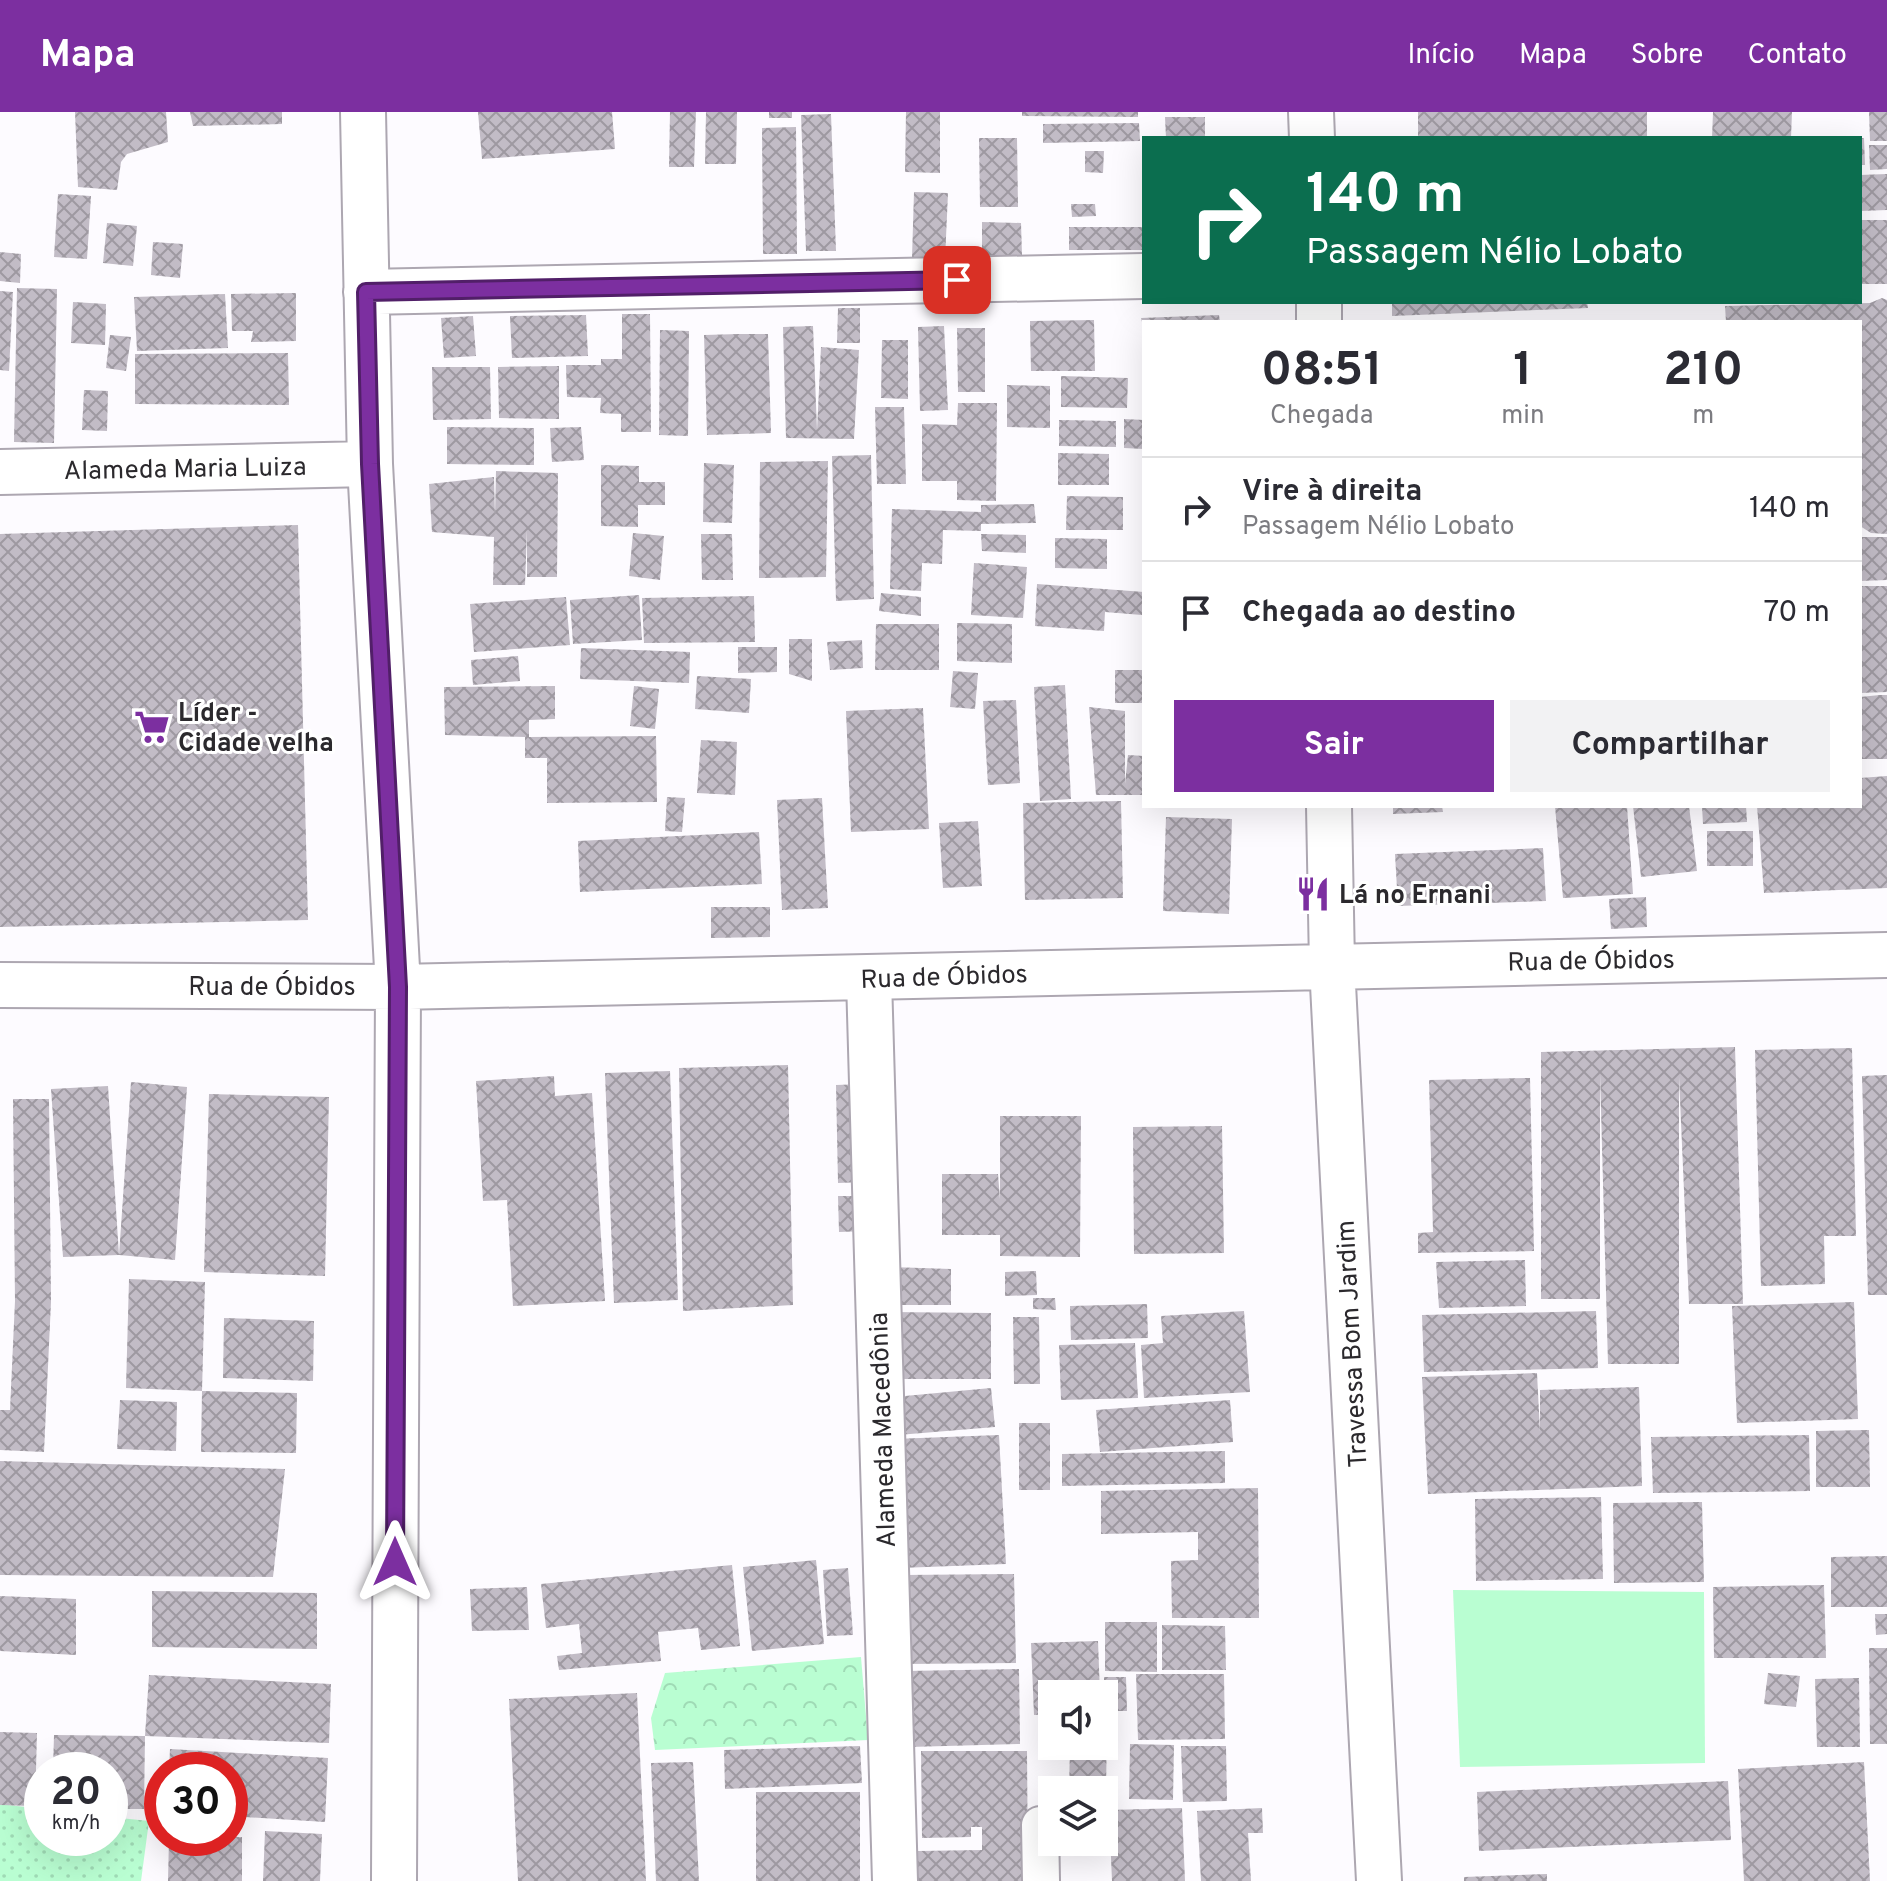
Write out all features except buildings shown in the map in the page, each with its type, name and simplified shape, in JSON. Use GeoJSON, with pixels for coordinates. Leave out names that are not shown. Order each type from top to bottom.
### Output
{"type":"FeatureCollection","features":[{"type":"Feature","properties":{"kind":"street"},"geometry":{"type":"LineString","coordinates":[[363,112],[370,464],[398,987],[394,1881]]}},
{"type":"Feature","properties":{"kind":"street"},"geometry":{"type":"LineString","coordinates":[[1311,112],[1312,136]]}},
{"type":"Feature","properties":{"kind":"street"},"geometry":{"type":"LineString","coordinates":[[366,292],[1142,276]]}},
{"type":"Feature","properties":{"kind":"street","name":"Alameda Maria Luiza"},"geometry":{"type":"LineString","coordinates":[[0,472],[370,464]]}},
{"type":"Feature","properties":{"kind":"street","name":"Travessa Bom Jardim"},"geometry":{"type":"LineString","coordinates":[[1329,808],[1332,965],[1379,1881]]}},
{"type":"Feature","properties":{"kind":"street","name":"Rua de Óbidos"},"geometry":{"type":"LineString","coordinates":[[0,985],[398,987],[1887,955]]}},
{"type":"Feature","properties":{"kind":"street","name":"Alameda Macedônia"},"geometry":{"type":"LineString","coordinates":[[869,979],[895,1881]]}},
{"type":"Feature","properties":{"kind":"lane"},"geometry":{"type":"LineString","coordinates":[[1041,1856],[1041,1881]]}},
{"type":"Feature","properties":{"kind":"green space"},"geometry":{"type":"Polygon","coordinates":[[[1453,1590],[1704,1592],[1705,1763],[1460,1767],[1453,1590]]]}},
{"type":"Feature","properties":{"kind":"green space"},"geometry":{"type":"Polygon","coordinates":[[[861,1657],[868,1740],[655,1750],[651,1718],[665,1673],[861,1657]]]}},
{"type":"Feature","properties":{"kind":"green space"},"geometry":{"type":"Polygon","coordinates":[[[0,1804],[24,1807],[24,1856],[128,1856],[128,1819],[144,1820],[141,1881],[0,1881],[0,1804]]]}},
{"type":"Feature","properties":{"kind":"place","name":"Líder - Cidade velha"},"geometry":{"type":"Point","coordinates":[152,727]}},
{"type":"Feature","properties":{"kind":"place","name":"Lá no Ernani"},"geometry":{"type":"Point","coordinates":[1313,894]}},
{"type":"Feature","properties":{"kind":"route"},"geometry":{"type":"LineString","coordinates":[[395,1562],[398,987],[370,464],[366,292],[957,280]]}}]}
